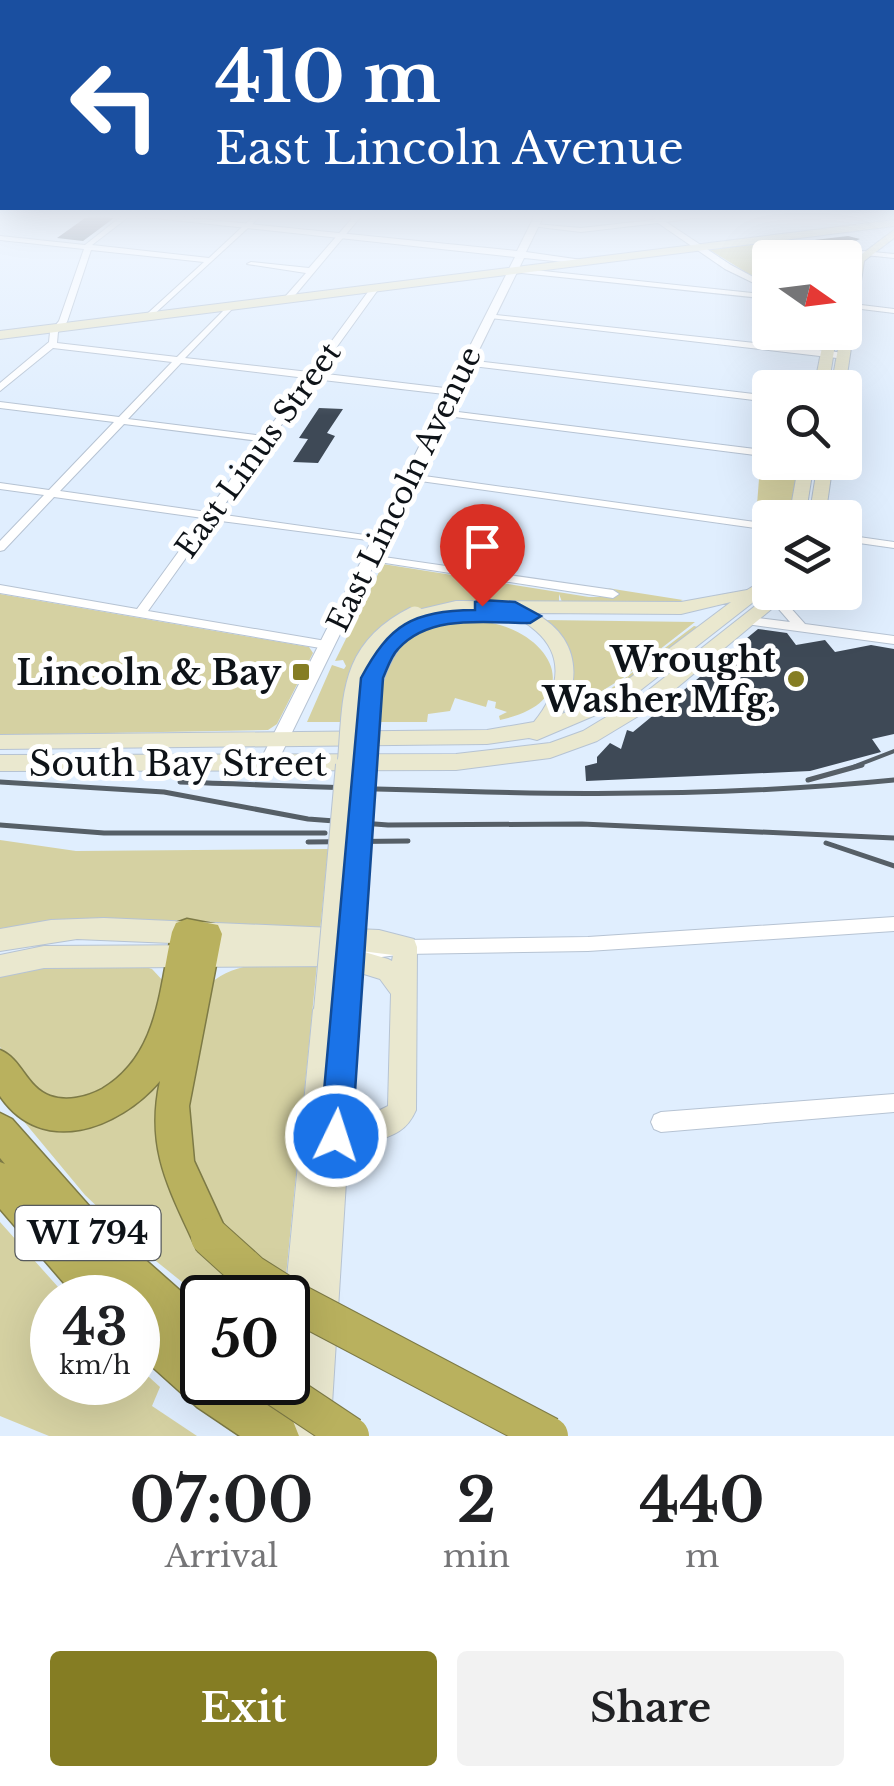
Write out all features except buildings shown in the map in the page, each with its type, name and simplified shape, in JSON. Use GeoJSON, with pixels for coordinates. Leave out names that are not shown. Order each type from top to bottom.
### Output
{"type":"FeatureCollection","features":[{"type":"Feature","properties":{"kind":"highway"},"geometry":{"type":"LineString","coordinates":[[0,1066],[26,1102],[47,1113],[65,1116],[94,1111],[123,1097],[159,1053],[194,945]]}},
{"type":"Feature","properties":{"kind":"highway"},"geometry":{"type":"LineString","coordinates":[[194,945],[172,1106],[176,1163],[210,1237],[227,1256],[280,1293],[426,1376],[548,1436]]}},
{"type":"Feature","properties":{"kind":"highway","name":"WI 794"},"geometry":{"type":"LineString","coordinates":[[0,1131],[180,1331]]}},
{"type":"Feature","properties":{"kind":"highway","name":"WI 794"},"geometry":{"type":"LineString","coordinates":[[0,1180],[82,1275]]}},
{"type":"Feature","properties":{"kind":"highway","name":"WI 794"},"geometry":{"type":"LineString","coordinates":[[232,1405],[278,1436]]}},
{"type":"Feature","properties":{"kind":"highway"},"geometry":{"type":"LineString","coordinates":[[304,1405],[350,1436]]}},
{"type":"Feature","properties":{"kind":"main road"},"geometry":{"type":"LineString","coordinates":[[0,334],[411,282]]}},
{"type":"Feature","properties":{"kind":"main road"},"geometry":{"type":"LineString","coordinates":[[824,370],[828,350]]}},
{"type":"Feature","properties":{"kind":"main road"},"geometry":{"type":"LineString","coordinates":[[840,370],[843,350]]}},
{"type":"Feature","properties":{"kind":"main road","name":"East Lincoln Avenue"},"geometry":{"type":"LineString","coordinates":[[288,1436],[372,678],[390,644],[419,620],[456,607],[680,608],[752,594]]}},
{"type":"Feature","properties":{"kind":"main road","name":"South Bay Street"},"geometry":{"type":"LineString","coordinates":[[0,742],[487,738],[541,729],[576,720],[617,698],[718,619],[752,601]]}},
{"type":"Feature","properties":{"kind":"main road"},"geometry":{"type":"LineString","coordinates":[[504,758],[541,729],[564,696],[568,668],[557,644],[530,616],[508,607]]}},
{"type":"Feature","properties":{"kind":"main road","name":"South Bay Street"},"geometry":{"type":"LineString","coordinates":[[0,763],[504,758],[563,747],[604,729],[750,621],[758,610]]}},
{"type":"Feature","properties":{"kind":"main road"},"geometry":{"type":"LineString","coordinates":[[483,616],[512,623],[537,638],[548,647],[557,671],[553,693],[546,704],[487,738]]}},
{"type":"Feature","properties":{"kind":"main road"},"geometry":{"type":"LineString","coordinates":[[419,620],[530,616],[750,621]]}},
{"type":"Feature","properties":{"kind":"main road"},"geometry":{"type":"LineString","coordinates":[[0,940],[19,934],[67,930],[194,945],[338,955],[388,970],[407,996]]}},
{"type":"Feature","properties":{"kind":"main road"},"geometry":{"type":"LineString","coordinates":[[0,966],[44,957],[194,945],[378,940],[405,947],[402,1110],[394,1121],[369,1129],[354,1122],[339,1101]]}},
{"type":"Feature","properties":{"kind":"main road","name":"East Lincoln Avenue"},"geometry":{"type":"LineString","coordinates":[[312,1436],[339,1101],[335,1009]]}},
{"type":"Feature","properties":{"kind":"street"},"geometry":{"type":"LineString","coordinates":[[0,388],[51,345],[64,322],[77,282]]}},
{"type":"Feature","properties":{"kind":"street"},"geometry":{"type":"LineString","coordinates":[[150,316],[186,282]]}},
{"type":"Feature","properties":{"kind":"street"},"geometry":{"type":"LineString","coordinates":[[288,298],[302,282]]}},
{"type":"Feature","properties":{"kind":"street","name":"East Lincoln Avenue"},"geometry":{"type":"LineString","coordinates":[[268,762],[508,282]]}},
{"type":"Feature","properties":{"kind":"street"},"geometry":{"type":"LineString","coordinates":[[628,282],[752,295]]}},
{"type":"Feature","properties":{"kind":"street","name":"East Linus Street"},"geometry":{"type":"LineString","coordinates":[[140,613],[376,286]]}},
{"type":"Feature","properties":{"kind":"street"},"geometry":{"type":"LineString","coordinates":[[0,548],[230,306]]}},
{"type":"Feature","properties":{"kind":"street"},"geometry":{"type":"LineString","coordinates":[[862,307],[894,310]]}},
{"type":"Feature","properties":{"kind":"street"},"geometry":{"type":"LineString","coordinates":[[490,316],[842,355]]}},
{"type":"Feature","properties":{"kind":"street"},"geometry":{"type":"LineString","coordinates":[[51,345],[452,392]]}},
{"type":"Feature","properties":{"kind":"street"},"geometry":{"type":"LineString","coordinates":[[466,364],[752,397]]}},
{"type":"Feature","properties":{"kind":"street"},"geometry":{"type":"LineString","coordinates":[[0,405],[266,439]]}},
{"type":"Feature","properties":{"kind":"street"},"geometry":{"type":"LineString","coordinates":[[442,413],[752,452]]}},
{"type":"Feature","properties":{"kind":"street"},"geometry":{"type":"LineString","coordinates":[[410,477],[752,525]]}},
{"type":"Feature","properties":{"kind":"street"},"geometry":{"type":"LineString","coordinates":[[0,486],[379,540]]}},
{"type":"Feature","properties":{"kind":"street"},"geometry":{"type":"LineString","coordinates":[[862,540],[894,545]]}},
{"type":"Feature","properties":{"kind":"street"},"geometry":{"type":"LineString","coordinates":[[370,558],[613,594]]}},
{"type":"Feature","properties":{"kind":"street"},"geometry":{"type":"LineString","coordinates":[[0,589],[326,645]]}},
{"type":"Feature","properties":{"kind":"street"},"geometry":{"type":"LineString","coordinates":[[788,610],[800,626]]}},
{"type":"Feature","properties":{"kind":"street"},"geometry":{"type":"LineString","coordinates":[[750,621],[894,640]]}},
{"type":"Feature","properties":{"kind":"street"},"geometry":{"type":"LineString","coordinates":[[338,955],[405,947],[588,944],[894,924]]}},
{"type":"Feature","properties":{"kind":"street"},"geometry":{"type":"LineString","coordinates":[[661,1122],[894,1103]]}},
{"type":"Feature","properties":{"kind":"shaded area"},"geometry":{"type":"Polygon","coordinates":[[[759,480],[796,480],[792,500],[757,500],[759,480]]]}},
{"type":"Feature","properties":{"kind":"shaded area"},"geometry":{"type":"Polygon","coordinates":[[[383,564],[589,597],[615,597],[616,591],[607,588],[683,600],[673,604],[562,602],[559,594],[559,602],[470,602],[406,616],[384,626],[408,639],[446,623],[482,621],[514,630],[538,646],[551,666],[551,688],[535,706],[500,720],[499,716],[507,712],[495,708],[496,702],[488,700],[486,707],[455,698],[450,711],[428,714],[427,722],[307,722],[332,665],[344,669],[346,666],[343,660],[335,661],[383,564]]]}},
{"type":"Feature","properties":{"kind":"shaded area"},"geometry":{"type":"Polygon","coordinates":[[[0,594],[309,647],[313,653],[277,724],[268,730],[0,735],[0,594]]]}},
{"type":"Feature","properties":{"kind":"shaded area"},"geometry":{"type":"Polygon","coordinates":[[[544,620],[695,622],[623,678],[576,707],[609,690],[694,626],[698,627],[613,693],[558,718],[574,708],[561,710],[574,673],[567,653],[544,620]]]}},
{"type":"Feature","properties":{"kind":"shaded area"},"geometry":{"type":"Polygon","coordinates":[[[0,840],[76,851],[328,849],[320,932],[0,932],[0,840]]]}},
{"type":"Feature","properties":{"kind":"shaded area"},"geometry":{"type":"Polygon","coordinates":[[[274,964],[317,964],[286,1275],[270,1275],[235,1249],[198,1187],[184,1109],[210,984],[233,970],[274,964]]]}},
{"type":"Feature","properties":{"kind":"shaded area"},"geometry":{"type":"Polygon","coordinates":[[[29,967],[152,969],[165,983],[157,1038],[124,1085],[67,1104],[33,1093],[0,1047],[0,974],[29,967]]]}},
{"type":"Feature","properties":{"kind":"shaded area"},"geometry":{"type":"Polygon","coordinates":[[[163,1061],[162,1102],[227,1275],[180,1275],[180,1280],[146,1253],[85,1195],[16,1112],[48,1121],[163,1061]]]}},
{"type":"Feature","properties":{"kind":"shaded area"},"geometry":{"type":"Polygon","coordinates":[[[0,1222],[47,1275],[30,1275],[30,1405],[152,1405],[197,1436],[49,1436],[0,1416],[0,1222]]]}},
{"type":"Feature","properties":{"kind":"railway"},"geometry":{"type":"LineString","coordinates":[[853,767],[894,751]]}},
{"type":"Feature","properties":{"kind":"railway"},"geometry":{"type":"LineString","coordinates":[[808,780],[862,765]]}},
{"type":"Feature","properties":{"kind":"railway"},"geometry":{"type":"LineString","coordinates":[[180,782],[627,793],[716,792],[894,780]]}},
{"type":"Feature","properties":{"kind":"railway"},"geometry":{"type":"LineString","coordinates":[[0,782],[164,792],[308,819],[388,825],[582,824],[894,838]]}},
{"type":"Feature","properties":{"kind":"railway"},"geometry":{"type":"LineString","coordinates":[[0,825],[104,833],[325,833]]}},
{"type":"Feature","properties":{"kind":"railway"},"geometry":{"type":"LineString","coordinates":[[308,842],[408,841]]}},
{"type":"Feature","properties":{"kind":"railway"},"geometry":{"type":"LineString","coordinates":[[826,843],[894,866]]}},
{"type":"Feature","properties":{"kind":"place","name":"Lincoln & Bay"},"geometry":{"type":"Point","coordinates":[301,672]}},
{"type":"Feature","properties":{"kind":"place","name":"Wrought Washer Mfg."},"geometry":{"type":"Point","coordinates":[796,679]}},
{"type":"Feature","properties":{"kind":"route"},"geometry":{"type":"LineString","coordinates":[[336,1136],[372,678],[382,652],[402,634],[424,623],[450,617],[530,616],[508,607],[482,606]]}}]}
